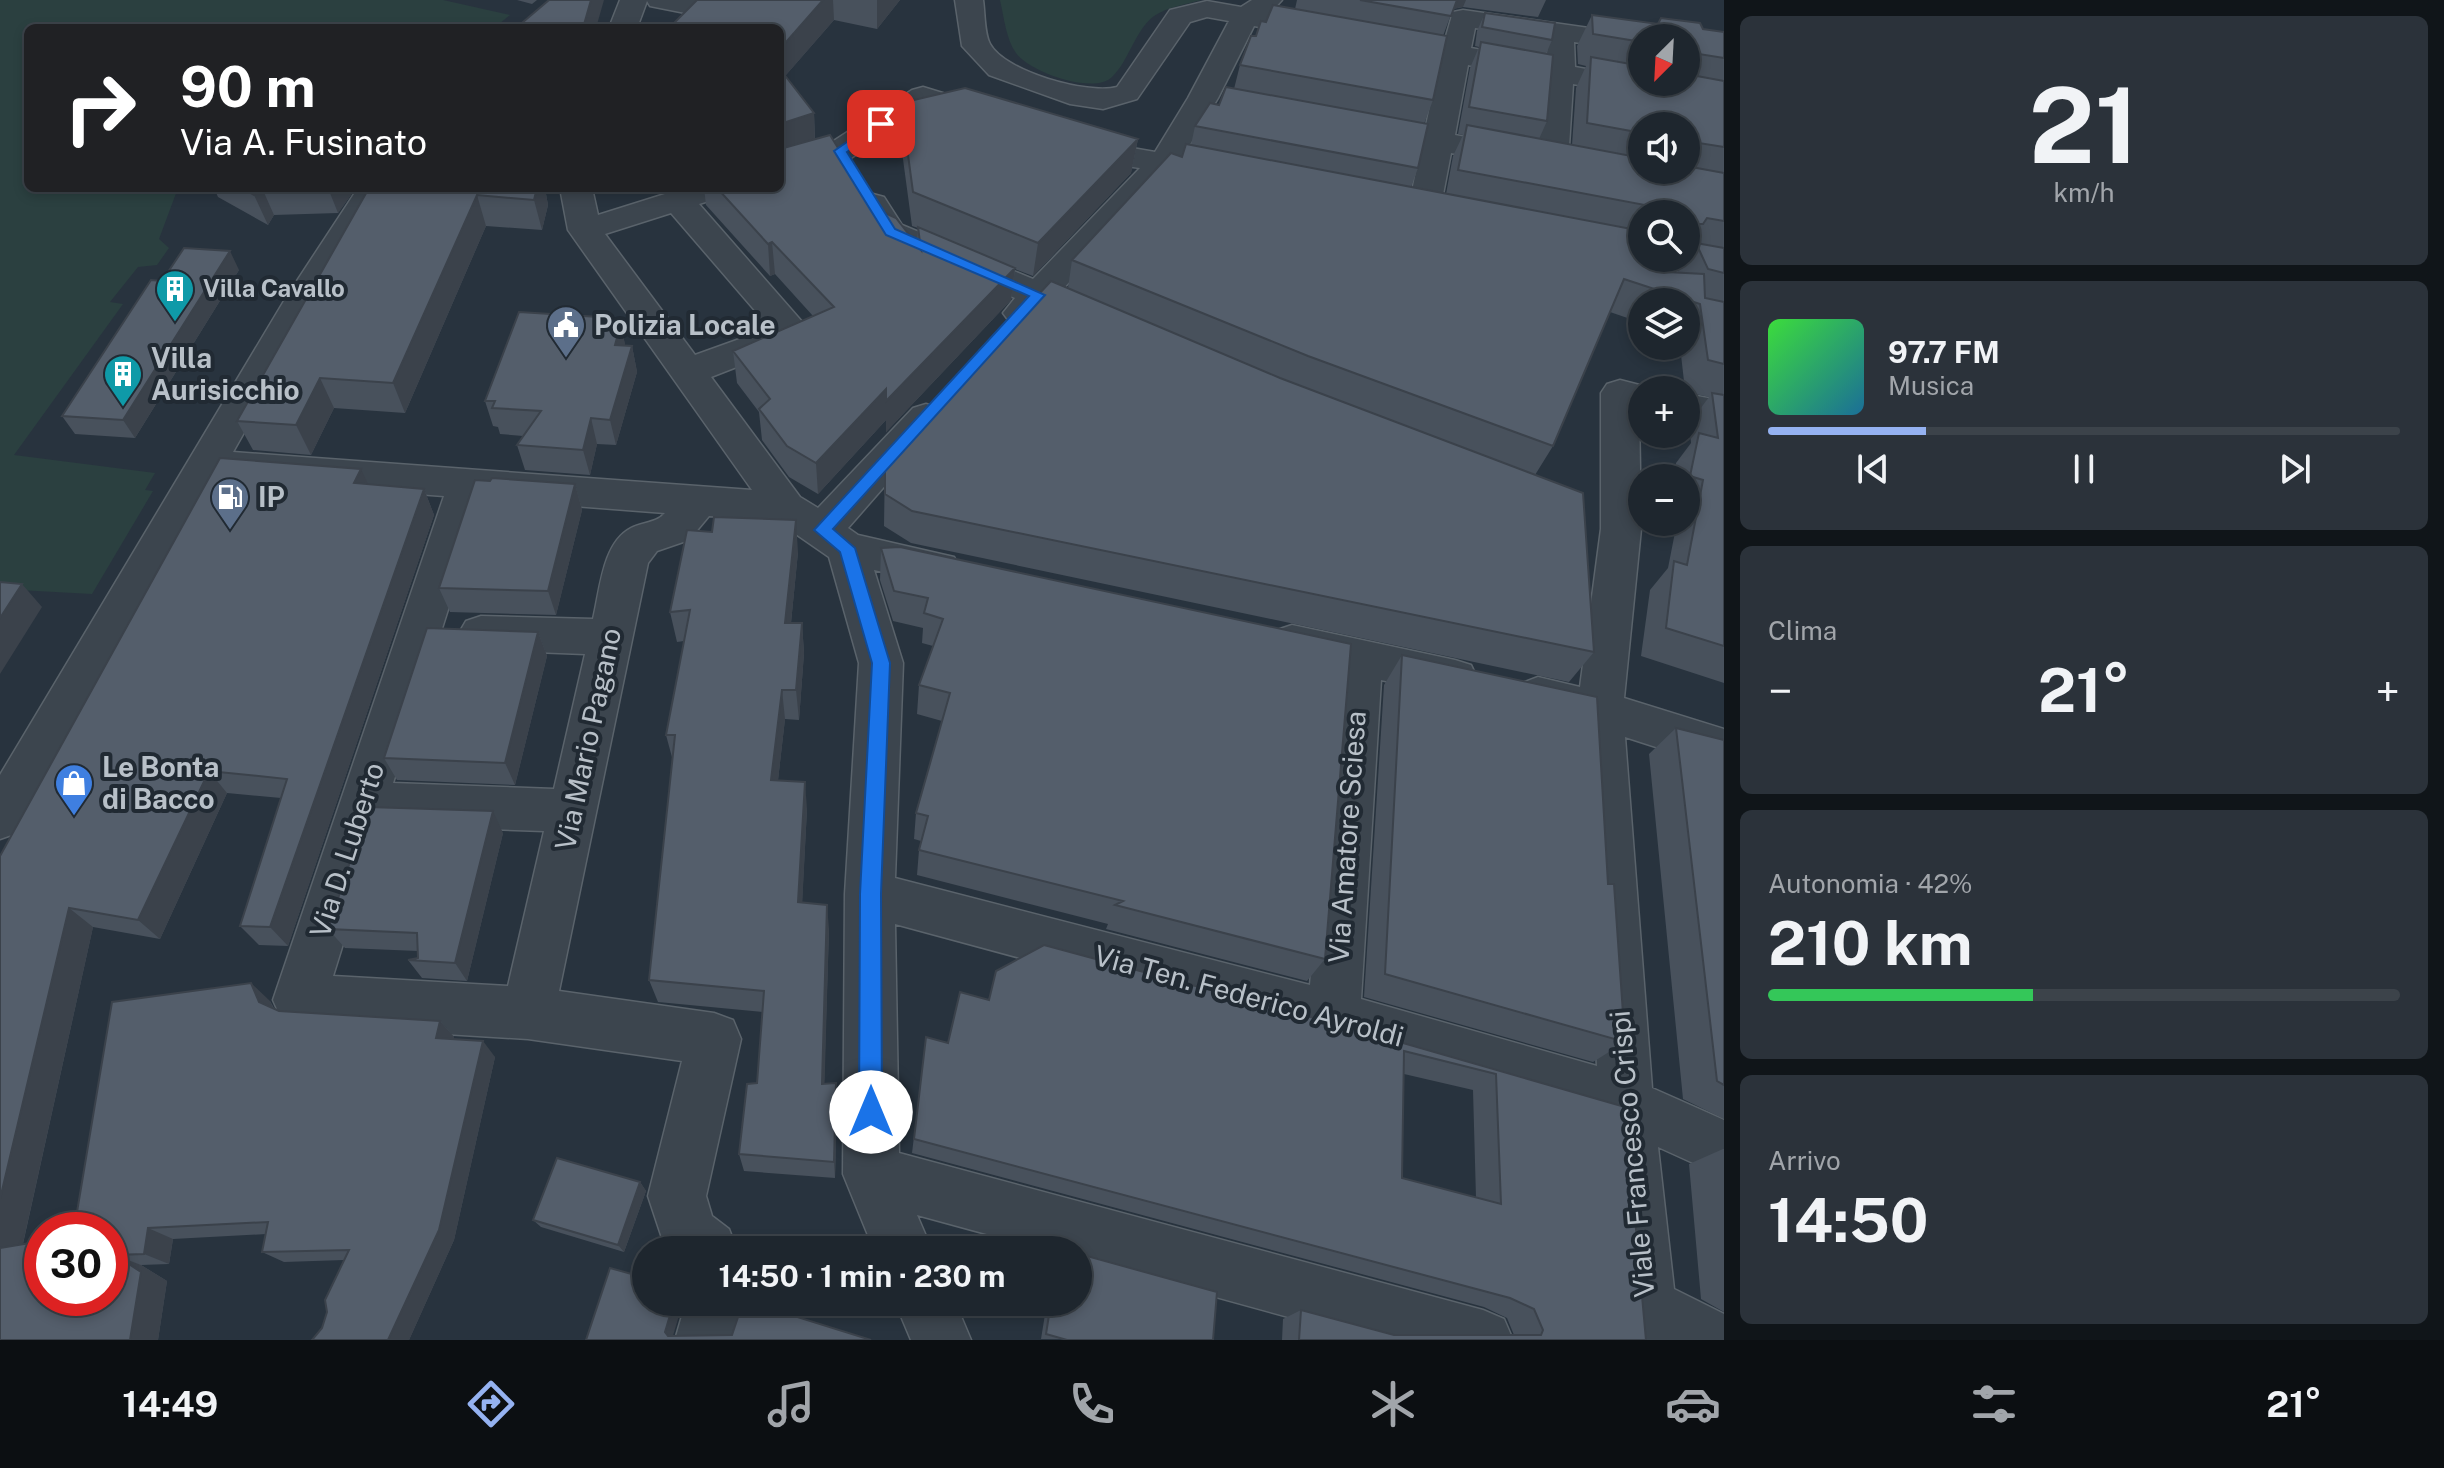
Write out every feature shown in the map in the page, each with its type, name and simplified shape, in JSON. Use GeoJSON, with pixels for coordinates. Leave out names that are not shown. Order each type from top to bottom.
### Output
{"type":"FeatureCollection","features":[{"type":"Feature","properties":{"kind":"street"},"geometry":{"type":"LineString","coordinates":[[625,24],[634,0]]}},
{"type":"Feature","properties":{"kind":"street"},"geometry":{"type":"LineString","coordinates":[[660,0],[746,17],[768,0]]}},
{"type":"Feature","properties":{"kind":"street"},"geometry":{"type":"LineString","coordinates":[[969,0],[976,46],[999,69],[1070,95],[1103,100],[1127,93],[1180,16],[1207,9],[1558,73],[1628,82]]}},
{"type":"Feature","properties":{"kind":"street"},"geometry":{"type":"LineString","coordinates":[[996,341],[1165,160],[1203,98],[1222,56],[1245,17],[1270,0]]}},
{"type":"Feature","properties":{"kind":"street"},"geometry":{"type":"LineString","coordinates":[[1424,210],[1463,18],[1628,41]]}},
{"type":"Feature","properties":{"kind":"street"},"geometry":{"type":"LineString","coordinates":[[1552,162],[1563,33]]}},
{"type":"Feature","properties":{"kind":"street"},"geometry":{"type":"LineString","coordinates":[[1162,44],[1222,56]]}},
{"type":"Feature","properties":{"kind":"street"},"geometry":{"type":"LineString","coordinates":[[784,168],[840,151],[985,56]]}},
{"type":"Feature","properties":{"kind":"street"},"geometry":{"type":"LineString","coordinates":[[943,83],[1009,123]]}},
{"type":"Feature","properties":{"kind":"street"},"geometry":{"type":"LineString","coordinates":[[1699,96],[1724,103]]}},
{"type":"Feature","properties":{"kind":"street"},"geometry":{"type":"LineString","coordinates":[[1203,98],[1235,104]]}},
{"type":"Feature","properties":{"kind":"street"},"geometry":{"type":"LineString","coordinates":[[1329,122],[1582,168]]}},
{"type":"Feature","properties":{"kind":"street"},"geometry":{"type":"LineString","coordinates":[[1052,136],[1110,154],[1165,160],[1257,178]]}},
{"type":"Feature","properties":{"kind":"street"},"geometry":{"type":"LineString","coordinates":[[840,151],[890,232],[1124,332]]}},
{"type":"Feature","properties":{"kind":"street"},"geometry":{"type":"LineString","coordinates":[[0,818],[304,296],[371,192]]}},
{"type":"Feature","properties":{"kind":"street"},"geometry":{"type":"LineString","coordinates":[[577,192],[585,230],[786,507],[835,539],[972,574]]}},
{"type":"Feature","properties":{"kind":"street"},"geometry":{"type":"LineString","coordinates":[[585,230],[704,192]]}},
{"type":"Feature","properties":{"kind":"street"},"geometry":{"type":"LineString","coordinates":[[677,200],[793,332],[687,372]]}},
{"type":"Feature","properties":{"kind":"street"},"geometry":{"type":"LineString","coordinates":[[1700,265],[1724,270]]}},
{"type":"Feature","properties":{"kind":"street"},"geometry":{"type":"LineString","coordinates":[[835,539],[953,388]]}},
{"type":"Feature","properties":{"kind":"street"},"geometry":{"type":"LineString","coordinates":[[1700,410],[1724,414]]}},
{"type":"Feature","properties":{"kind":"street","name":"Viale Francesco Crispi"},"geometry":{"type":"LineString","coordinates":[[1628,412],[1607,523],[1600,710],[1626,1102],[1647,1323]]}},
{"type":"Feature","properties":{"kind":"street"},"geometry":{"type":"LineString","coordinates":[[205,464],[786,507]]}},
{"type":"Feature","properties":{"kind":"street","name":"Via D. Luberto"},"geometry":{"type":"LineString","coordinates":[[468,483],[299,1000],[528,1013]]}},
{"type":"Feature","properties":{"kind":"street","name":"Via Mario Pagano"},"geometry":{"type":"LineString","coordinates":[[528,1013],[628,558],[643,540],[675,529],[700,500]]}},
{"type":"Feature","properties":{"kind":"street"},"geometry":{"type":"LineString","coordinates":[[835,539],[881,663],[870,894],[871,1174],[897,1236]]}},
{"type":"Feature","properties":{"kind":"street"},"geometry":{"type":"LineString","coordinates":[[419,631],[610,637]]}},
{"type":"Feature","properties":{"kind":"street"},"geometry":{"type":"LineString","coordinates":[[1252,634],[1600,710],[1724,749]]}},
{"type":"Feature","properties":{"kind":"street","name":"Via Amatore Sciesa"},"geometry":{"type":"LineString","coordinates":[[1334,1017],[1361,657]]}},
{"type":"Feature","properties":{"kind":"street"},"geometry":{"type":"LineString","coordinates":[[363,803],[572,811]]}},
{"type":"Feature","properties":{"kind":"street","name":"Via Ten. Federico Ayroldi"},"geometry":{"type":"LineString","coordinates":[[870,894],[1334,1017],[1626,1102],[1724,1149]]}},
{"type":"Feature","properties":{"kind":"street"},"geometry":{"type":"LineString","coordinates":[[528,1013],[714,1039],[677,1196],[690,1236]]}},
{"type":"Feature","properties":{"kind":"street"},"geometry":{"type":"LineString","coordinates":[[871,1174],[1483,1340]]}},
{"type":"Feature","properties":{"kind":"street"},"geometry":{"type":"LineString","coordinates":[[705,1340],[712,1316]]}},
{"type":"Feature","properties":{"kind":"street"},"geometry":{"type":"LineString","coordinates":[[905,1340],[909,1316]]}},
{"type":"Feature","properties":{"kind":"street"},"geometry":{"type":"LineString","coordinates":[[931,1316],[941,1340]]}},
{"type":"Feature","properties":{"kind":"street"},"geometry":{"type":"LineString","coordinates":[[1647,1323],[1712,1340]]}},
{"type":"Feature","properties":{"kind":"green space"},"geometry":{"type":"Polygon","coordinates":[[[0,0],[443,0],[510,15],[499,24],[24,24],[24,192],[177,192],[159,239],[169,248],[157,265],[138,267],[110,302],[123,304],[14,455],[155,473],[145,490],[153,491],[92,594],[0,589],[0,0]]]}},
{"type":"Feature","properties":{"kind":"green space"},"geometry":{"type":"Polygon","coordinates":[[[1000,0],[1201,0],[1154,16],[1142,29],[1112,77],[1091,84],[1047,74],[1023,60],[1010,41],[1000,0]]]}},
{"type":"Feature","properties":{"kind":"building"},"geometry":{"type":"Polygon","coordinates":[[[549,0],[591,0],[584,24],[521,24],[549,0]]]}},
{"type":"Feature","properties":{"kind":"building"},"geometry":{"type":"Polygon","coordinates":[[[697,0],[823,0],[784,44],[784,24],[673,24],[697,0]]]}},
{"type":"Feature","properties":{"kind":"building"},"geometry":{"type":"Polygon","coordinates":[[[1360,0],[1457,0],[1451,16],[1360,0]]]}},
{"type":"Feature","properties":{"kind":"building"},"geometry":{"type":"Polygon","coordinates":[[[1273,5],[1447,36],[1433,100],[1240,65],[1251,36],[1256,36],[1261,21],[1266,22],[1273,5]]]}},
{"type":"Feature","properties":{"kind":"building"},"geometry":{"type":"Polygon","coordinates":[[[1485,13],[1555,23],[1552,40],[1482,27],[1485,13]]]}},
{"type":"Feature","properties":{"kind":"building"},"geometry":{"type":"Polygon","coordinates":[[[1592,15],[1658,24],[1628,24],[1628,40],[1593,34],[1592,15]]]}},
{"type":"Feature","properties":{"kind":"building"},"geometry":{"type":"Polygon","coordinates":[[[1661,18],[1700,23],[1703,29],[1724,32],[1724,58],[1700,54],[1700,24],[1658,24],[1661,18]]]}},
{"type":"Feature","properties":{"kind":"building"},"geometry":{"type":"Polygon","coordinates":[[[1481,42],[1553,55],[1547,121],[1469,107],[1481,42]]]}},
{"type":"Feature","properties":{"kind":"building"},"geometry":{"type":"Polygon","coordinates":[[[1591,57],[1628,64],[1628,96],[1700,96],[1700,77],[1724,81],[1724,147],[1700,143],[1700,112],[1628,112],[1628,130],[1587,123],[1591,57]]]}},
{"type":"Feature","properties":{"kind":"building"},"geometry":{"type":"Polygon","coordinates":[[[784,74],[814,113],[784,123],[784,74]]]}},
{"type":"Feature","properties":{"kind":"building"},"geometry":{"type":"Polygon","coordinates":[[[1226,87],[1428,124],[1418,168],[1195,126],[1210,103],[1219,105],[1226,87]]]}},
{"type":"Feature","properties":{"kind":"building"},"geometry":{"type":"Polygon","coordinates":[[[965,88],[1138,139],[1038,243],[913,192],[901,103],[965,88]]]}},
{"type":"Feature","properties":{"kind":"building"},"geometry":{"type":"Polygon","coordinates":[[[1467,125],[1628,155],[1628,184],[1700,184],[1700,169],[1724,173],[1724,221],[1707,218],[1700,224],[1700,200],[1628,202],[1458,170],[1467,125]]]}},
{"type":"Feature","properties":{"kind":"building"},"geometry":{"type":"Polygon","coordinates":[[[830,135],[876,209],[896,218],[921,250],[918,227],[1015,268],[886,401],[886,389],[816,463],[787,446],[759,409],[770,399],[733,351],[834,307],[772,242],[768,244],[721,192],[784,192],[784,148],[830,135]]]}},
{"type":"Feature","properties":{"kind":"building"},"geometry":{"type":"Polygon","coordinates":[[[1186,144],[1628,228],[1628,272],[1704,274],[1705,298],[1724,302],[1724,364],[1708,360],[1700,288],[1651,288],[1624,279],[1553,446],[1308,356],[1072,260],[1171,153],[1182,157],[1186,144]]]}},
{"type":"Feature","properties":{"kind":"building"},"geometry":{"type":"Polygon","coordinates":[[[367,192],[536,192],[534,200],[477,195],[393,383],[320,378],[296,425],[237,421],[367,192]]]}},
{"type":"Feature","properties":{"kind":"building"},"geometry":{"type":"Polygon","coordinates":[[[1700,244],[1724,248],[1724,273],[1708,269],[1700,244]]]}},
{"type":"Feature","properties":{"kind":"building"},"geometry":{"type":"Polygon","coordinates":[[[184,248],[230,251],[123,420],[62,416],[151,280],[162,281],[184,248]]]}},
{"type":"Feature","properties":{"kind":"building"},"geometry":{"type":"Polygon","coordinates":[[[1051,281],[1280,378],[1583,493],[1594,652],[912,511],[885,494],[885,460],[1051,281]]]}},
{"type":"Feature","properties":{"kind":"building"},"geometry":{"type":"Polygon","coordinates":[[[519,312],[615,318],[614,323],[621,323],[615,345],[632,346],[610,420],[591,418],[583,450],[517,445],[541,411],[492,408],[495,401],[485,401],[519,312]]]}},
{"type":"Feature","properties":{"kind":"building"},"geometry":{"type":"Polygon","coordinates":[[[1712,393],[1724,395],[1724,646],[1666,628],[1674,561],[1687,565],[1692,536],[1700,536],[1703,480],[1700,479],[1700,464],[1693,464],[1696,448],[1700,448],[1700,433],[1718,438],[1712,393]]]}},
{"type":"Feature","properties":{"kind":"building"},"geometry":{"type":"Polygon","coordinates":[[[220,458],[361,469],[354,483],[424,489],[270,927],[240,926],[287,779],[209,771],[138,920],[69,908],[0,1199],[0,856],[220,458]]]}},
{"type":"Feature","properties":{"kind":"building"},"geometry":{"type":"Polygon","coordinates":[[[492,478],[575,484],[548,591],[439,588],[475,480],[490,481],[492,478]]]}},
{"type":"Feature","properties":{"kind":"building"},"geometry":{"type":"Polygon","coordinates":[[[714,517],[796,520],[785,623],[802,623],[796,690],[782,690],[771,780],[805,782],[798,902],[827,905],[822,1084],[836,1083],[834,1162],[739,1154],[747,1084],[757,1083],[764,991],[649,980],[675,735],[666,735],[690,610],[670,612],[687,530],[712,532],[714,517]]]}},
{"type":"Feature","properties":{"kind":"building"},"geometry":{"type":"Polygon","coordinates":[[[900,547],[1351,644],[1325,959],[1115,905],[1123,901],[919,850],[928,816],[916,813],[950,693],[919,685],[943,619],[924,613],[928,598],[894,591],[881,548],[900,547]]]}},
{"type":"Feature","properties":{"kind":"building"},"geometry":{"type":"Polygon","coordinates":[[[0,582],[22,584],[0,618],[0,582]]]}},
{"type":"Feature","properties":{"kind":"building"},"geometry":{"type":"Polygon","coordinates":[[[427,628],[538,632],[505,763],[384,758],[427,628]]]}},
{"type":"Feature","properties":{"kind":"building"},"geometry":{"type":"Polygon","coordinates":[[[1402,655],[1597,697],[1608,884],[1614,884],[1625,1042],[1385,974],[1402,655]]]}},
{"type":"Feature","properties":{"kind":"building"},"geometry":{"type":"Polygon","coordinates":[[[1676,728],[1724,740],[1724,1085],[1717,1081],[1676,728]]]}},
{"type":"Feature","properties":{"kind":"building"},"geometry":{"type":"Polygon","coordinates":[[[368,807],[493,811],[455,963],[408,960],[418,958],[417,933],[328,929],[368,807]]]}},
{"type":"Feature","properties":{"kind":"building"},"geometry":{"type":"Polygon","coordinates":[[[1044,945],[1351,1028],[1625,1107],[1646,1340],[1299,1340],[1301,1310],[1394,1335],[1541,1335],[1543,1330],[1534,1309],[1510,1298],[914,1139],[926,1037],[948,1043],[960,992],[989,1000],[996,971],[1044,945]],[[1404,1051],[1402,1178],[1501,1204],[1496,1074],[1404,1051]]]}},
{"type":"Feature","properties":{"kind":"building"},"geometry":{"type":"Polygon","coordinates":[[[251,983],[259,1002],[279,1011],[440,1021],[436,1038],[483,1041],[439,1230],[388,1340],[312,1340],[322,1328],[327,1312],[325,1300],[349,1250],[262,1252],[268,1222],[148,1228],[144,1254],[128,1255],[128,1212],[77,1212],[112,1002],[251,983]]]}},
{"type":"Feature","properties":{"kind":"building"},"geometry":{"type":"Polygon","coordinates":[[[557,1158],[640,1182],[618,1245],[533,1220],[557,1158]]]}},
{"type":"Feature","properties":{"kind":"building"},"geometry":{"type":"Polygon","coordinates":[[[24,1244],[24,1316],[128,1316],[128,1264],[141,1272],[130,1340],[0,1340],[0,1248],[24,1244]]]}},
{"type":"Feature","properties":{"kind":"building"},"geometry":{"type":"Polygon","coordinates":[[[1092,1257],[1217,1292],[1213,1340],[1067,1340],[1046,1334],[1049,1316],[1092,1316],[1092,1257]]]}},
{"type":"Feature","properties":{"kind":"building"},"geometry":{"type":"Polygon","coordinates":[[[610,1268],[632,1274],[632,1316],[670,1316],[665,1332],[668,1336],[732,1335],[738,1316],[794,1316],[871,1340],[586,1340],[610,1268]]]}},
{"type":"Feature","properties":{"kind":"place","name":"Villa Cavallo"},"geometry":{"type":"Point","coordinates":[175,323]}},
{"type":"Feature","properties":{"kind":"place","name":"Polizia Locale"},"geometry":{"type":"Point","coordinates":[566,359]}},
{"type":"Feature","properties":{"kind":"place","name":"Villa Aurisicchio"},"geometry":{"type":"Point","coordinates":[123,408]}},
{"type":"Feature","properties":{"kind":"place","name":"IP"},"geometry":{"type":"Point","coordinates":[230,531]}},
{"type":"Feature","properties":{"kind":"place","name":"Le Bonta di Bacco"},"geometry":{"type":"Point","coordinates":[74,817]}},
{"type":"Feature","properties":{"kind":"route"},"geometry":{"type":"LineString","coordinates":[[871,1112],[870,894],[881,663],[847,548],[822,530],[1038,295],[890,232],[840,151],[881,124]]}}]}
